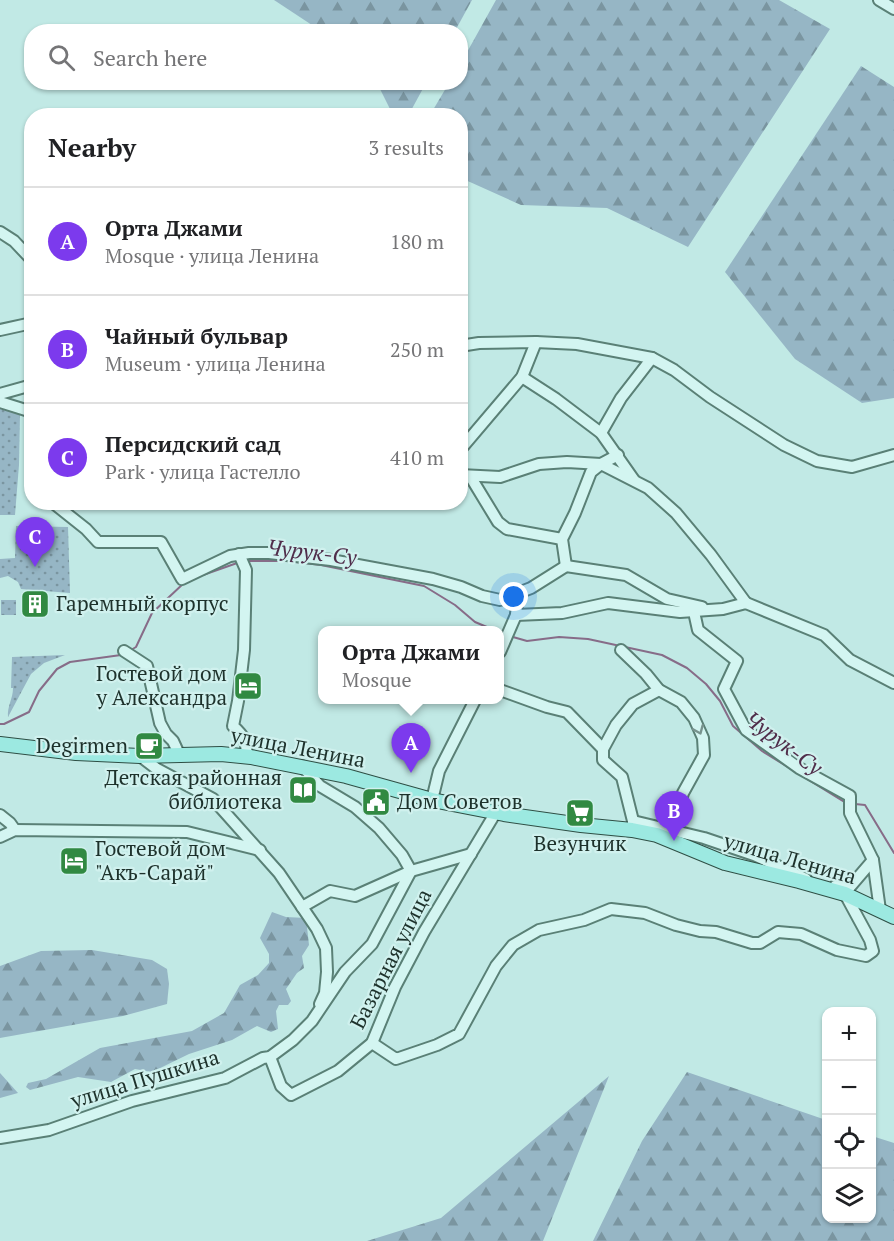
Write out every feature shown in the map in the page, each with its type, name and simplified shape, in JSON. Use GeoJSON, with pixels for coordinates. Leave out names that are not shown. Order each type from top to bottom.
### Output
{"type":"FeatureCollection","features":[{"type":"Feature","properties":{"kind":"main road","name":"улица Ленина"},"geometry":{"type":"LineString","coordinates":[[0,744],[76,753],[140,756],[221,754],[246,757],[302,766],[432,800],[496,812],[581,825],[633,825],[725,863],[845,894],[894,917]]}},
{"type":"Feature","properties":{"kind":"street"},"geometry":{"type":"LineString","coordinates":[[879,0],[894,9]]}},
{"type":"Feature","properties":{"kind":"street"},"geometry":{"type":"LineString","coordinates":[[0,232],[14,241],[24,252]]}},
{"type":"Feature","properties":{"kind":"street"},"geometry":{"type":"LineString","coordinates":[[0,330],[24,324]]}},
{"type":"Feature","properties":{"kind":"street"},"geometry":{"type":"LineString","coordinates":[[468,440],[522,376],[536,342]]}},
{"type":"Feature","properties":{"kind":"street"},"geometry":{"type":"LineString","coordinates":[[468,345],[536,342],[577,344],[652,358],[674,370],[710,397],[784,445],[817,461],[852,467],[894,455]]}},
{"type":"Feature","properties":{"kind":"street"},"geometry":{"type":"LineString","coordinates":[[600,433],[621,398],[652,358]]}},
{"type":"Feature","properties":{"kind":"street"},"geometry":{"type":"LineString","coordinates":[[522,376],[600,433],[634,480]]}},
{"type":"Feature","properties":{"kind":"street"},"geometry":{"type":"LineString","coordinates":[[0,394],[24,387]]}},
{"type":"Feature","properties":{"kind":"street"},"geometry":{"type":"LineString","coordinates":[[0,402],[24,410]]}},
{"type":"Feature","properties":{"kind":"street"},"geometry":{"type":"LineString","coordinates":[[566,566],[562,539],[591,472],[618,455]]}},
{"type":"Feature","properties":{"kind":"street"},"geometry":{"type":"LineString","coordinates":[[468,475],[500,477],[539,464],[567,462],[601,464],[634,480],[648,488],[676,513],[711,555],[746,603],[824,635],[850,660],[894,683]]}},
{"type":"Feature","properties":{"kind":"street"},"geometry":{"type":"LineString","coordinates":[[468,479],[498,522],[507,529],[562,539]]}},
{"type":"Feature","properties":{"kind":"street"},"geometry":{"type":"LineString","coordinates":[[62,510],[98,542],[161,543],[182,579],[230,556],[240,559],[269,553],[331,561],[433,579],[500,600],[531,588],[566,566],[626,575],[667,599],[693,606],[723,609]]}},
{"type":"Feature","properties":{"kind":"street"},"geometry":{"type":"LineString","coordinates":[[240,559],[246,570],[244,650],[233,726],[248,744],[246,757]]}},
{"type":"Feature","properties":{"kind":"street"},"geometry":{"type":"LineString","coordinates":[[504,643],[516,615],[518,593]]}},
{"type":"Feature","properties":{"kind":"street"},"geometry":{"type":"LineString","coordinates":[[516,615],[562,613],[608,603],[694,612],[723,609],[746,603]]}},
{"type":"Feature","properties":{"kind":"street"},"geometry":{"type":"LineString","coordinates":[[694,612],[698,630],[737,661],[724,689],[746,730],[791,763],[850,796],[850,813],[873,860],[880,910]]}},
{"type":"Feature","properties":{"kind":"street"},"geometry":{"type":"LineString","coordinates":[[621,650],[659,690],[681,702],[694,718],[703,738],[704,755],[683,793],[672,830]]}},
{"type":"Feature","properties":{"kind":"street"},"geometry":{"type":"LineString","coordinates":[[127,652],[147,666],[160,723],[179,754]]}},
{"type":"Feature","properties":{"kind":"street"},"geometry":{"type":"LineString","coordinates":[[659,690],[633,704],[616,724],[603,749],[603,760],[622,777],[633,825],[672,830],[754,855],[819,884],[849,888],[873,860]]}},
{"type":"Feature","properties":{"kind":"street"},"geometry":{"type":"LineString","coordinates":[[504,691],[567,712],[603,749]]}},
{"type":"Feature","properties":{"kind":"street"},"geometry":{"type":"LineString","coordinates":[[432,800],[439,771],[472,704]]}},
{"type":"Feature","properties":{"kind":"street"},"geometry":{"type":"LineString","coordinates":[[140,756],[157,769],[213,799],[279,873],[302,907],[326,948],[325,993],[312,1021]]}},
{"type":"Feature","properties":{"kind":"street"},"geometry":{"type":"LineString","coordinates":[[302,766],[320,786],[356,807],[379,828],[402,855],[411,871]]}},
{"type":"Feature","properties":{"kind":"street","name":"Базарная улица"},"geometry":{"type":"LineString","coordinates":[[270,1057],[281,1086],[291,1095],[338,1071],[372,1043],[394,987],[496,812]]}},
{"type":"Feature","properties":{"kind":"street"},"geometry":{"type":"LineString","coordinates":[[0,815],[10,823],[15,831]]}},
{"type":"Feature","properties":{"kind":"street"},"geometry":{"type":"LineString","coordinates":[[0,837],[15,831],[188,832],[260,850]]}},
{"type":"Feature","properties":{"kind":"street"},"geometry":{"type":"LineString","coordinates":[[302,907],[330,891],[355,896],[411,871],[471,854]]}},
{"type":"Feature","properties":{"kind":"street","name":"улица Пушкина"},"geometry":{"type":"LineString","coordinates":[[0,1138],[49,1130],[132,1101],[225,1078],[263,1058],[270,1057],[293,1040],[312,1021],[345,972],[372,944],[411,871]]}},
{"type":"Feature","properties":{"kind":"street"},"geometry":{"type":"LineString","coordinates":[[372,1043],[396,1059],[437,1045],[459,1034],[496,966],[513,945],[539,930],[584,920],[612,909],[645,913],[676,925],[716,932],[752,943],[760,943],[778,932],[801,934],[837,950],[866,956],[873,951],[870,940],[845,894]]}},
{"type":"Feature","properties":{"kind":"green space"},"geometry":{"type":"Polygon","coordinates":[[[274,0],[472,0],[459,24],[310,24],[274,0]]]}},
{"type":"Feature","properties":{"kind":"green space"},"geometry":{"type":"Polygon","coordinates":[[[496,0],[779,0],[830,29],[688,247],[607,208],[521,205],[468,181],[468,108],[434,108],[445,90],[468,90],[468,50],[496,0]]]}},
{"type":"Feature","properties":{"kind":"green space"},"geometry":{"type":"Polygon","coordinates":[[[861,66],[894,87],[894,398],[862,403],[795,359],[725,272],[861,66]]]}},
{"type":"Feature","properties":{"kind":"green space"},"geometry":{"type":"Polygon","coordinates":[[[380,90],[422,90],[412,108],[390,108],[380,90]]]}},
{"type":"Feature","properties":{"kind":"green space"},"geometry":{"type":"Polygon","coordinates":[[[0,409],[20,414],[15,515],[0,515],[0,409]]]}},
{"type":"Feature","properties":{"kind":"green space"},"geometry":{"type":"Polygon","coordinates":[[[16,526],[68,527],[70,593],[21,589],[18,582],[8,576],[0,578],[0,559],[15,558],[16,526]]]}},
{"type":"Feature","properties":{"kind":"green space"},"geometry":{"type":"Polygon","coordinates":[[[1,600],[16,600],[16,615],[1,615],[1,600]]]}},
{"type":"Feature","properties":{"kind":"green space"},"geometry":{"type":"Polygon","coordinates":[[[65,655],[44,663],[31,674],[8,717],[13,692],[11,688],[12,657],[65,655]]]}},
{"type":"Feature","properties":{"kind":"green space"},"geometry":{"type":"Polygon","coordinates":[[[272,912],[286,917],[306,918],[309,945],[302,956],[304,968],[297,973],[286,989],[291,1001],[288,1005],[279,1005],[276,1011],[278,1029],[271,1032],[257,1026],[232,1040],[189,1054],[152,1072],[135,1069],[111,1082],[78,1077],[30,1090],[26,1087],[28,1083],[46,1079],[100,1048],[192,1031],[224,1013],[240,985],[258,975],[269,963],[269,954],[260,938],[272,912]]]}},
{"type":"Feature","properties":{"kind":"green space"},"geometry":{"type":"Polygon","coordinates":[[[92,950],[152,960],[167,969],[169,984],[167,1004],[123,1016],[0,1038],[0,966],[41,951],[92,950]]]}},
{"type":"Feature","properties":{"kind":"green space"},"geometry":{"type":"Polygon","coordinates":[[[687,1072],[822,1119],[822,1223],[876,1223],[876,1137],[894,1143],[894,1241],[593,1241],[642,1141],[687,1072]]]}},
{"type":"Feature","properties":{"kind":"green space"},"geometry":{"type":"Polygon","coordinates":[[[0,1073],[18,1093],[0,1098],[0,1073]]]}},
{"type":"Feature","properties":{"kind":"green space"},"geometry":{"type":"Polygon","coordinates":[[[609,1076],[543,1241],[367,1241],[441,1218],[609,1076]]]}},
{"type":"Feature","properties":{"kind":"waterway","name":"Чурук-Су"},"geometry":{"type":"LineString","coordinates":[[246,561],[287,561],[321,565],[424,586],[455,605],[475,622],[484,626]]}},
{"type":"Feature","properties":{"kind":"waterway","name":"Чурук-Су"},"geometry":{"type":"LineString","coordinates":[[203,575],[240,562]]}},
{"type":"Feature","properties":{"kind":"waterway","name":"Чурук-Су"},"geometry":{"type":"LineString","coordinates":[[131,650],[136,647],[152,613],[184,583]]}},
{"type":"Feature","properties":{"kind":"waterway","name":"Чурук-Су"},"geometry":{"type":"LineString","coordinates":[[513,637],[527,641],[559,637],[588,639],[662,655],[687,668],[706,684],[720,701],[733,726],[762,751],[846,803]]}},
{"type":"Feature","properties":{"kind":"waterway","name":"Чурук-Су"},"geometry":{"type":"LineString","coordinates":[[0,724],[29,712],[39,691],[57,669],[70,662],[121,655]]}},
{"type":"Feature","properties":{"kind":"waterway","name":"Чурук-Су"},"geometry":{"type":"LineString","coordinates":[[855,804],[865,805],[894,853]]}},
{"type":"Feature","properties":{"kind":"place","name":"Персидский сад"},"geometry":{"type":"Point","coordinates":[35,567]}},
{"type":"Feature","properties":{"kind":"place","name":"Гаремный корпус"},"geometry":{"type":"Point","coordinates":[35,604]}},
{"type":"Feature","properties":{"kind":"place","name":"Гостевой дом у Александра"},"geometry":{"type":"Point","coordinates":[248,686]}},
{"type":"Feature","properties":{"kind":"place","name":"Degirmen"},"geometry":{"type":"Point","coordinates":[149,746]}},
{"type":"Feature","properties":{"kind":"place","name":"Орта Джами"},"geometry":{"type":"Point","coordinates":[411,773]}},
{"type":"Feature","properties":{"kind":"place","name":"Детская районная библиотека"},"geometry":{"type":"Point","coordinates":[303,790]}},
{"type":"Feature","properties":{"kind":"place","name":"Дом Советов"},"geometry":{"type":"Point","coordinates":[376,802]}},
{"type":"Feature","properties":{"kind":"place","name":"Везунчик"},"geometry":{"type":"Point","coordinates":[580,813]}},
{"type":"Feature","properties":{"kind":"place","name":"Чайный бульвар"},"geometry":{"type":"Point","coordinates":[674,841]}},
{"type":"Feature","properties":{"kind":"place","name":"Гостевой дом \"Акъ-Сарай\""},"geometry":{"type":"Point","coordinates":[74,861]}}]}
